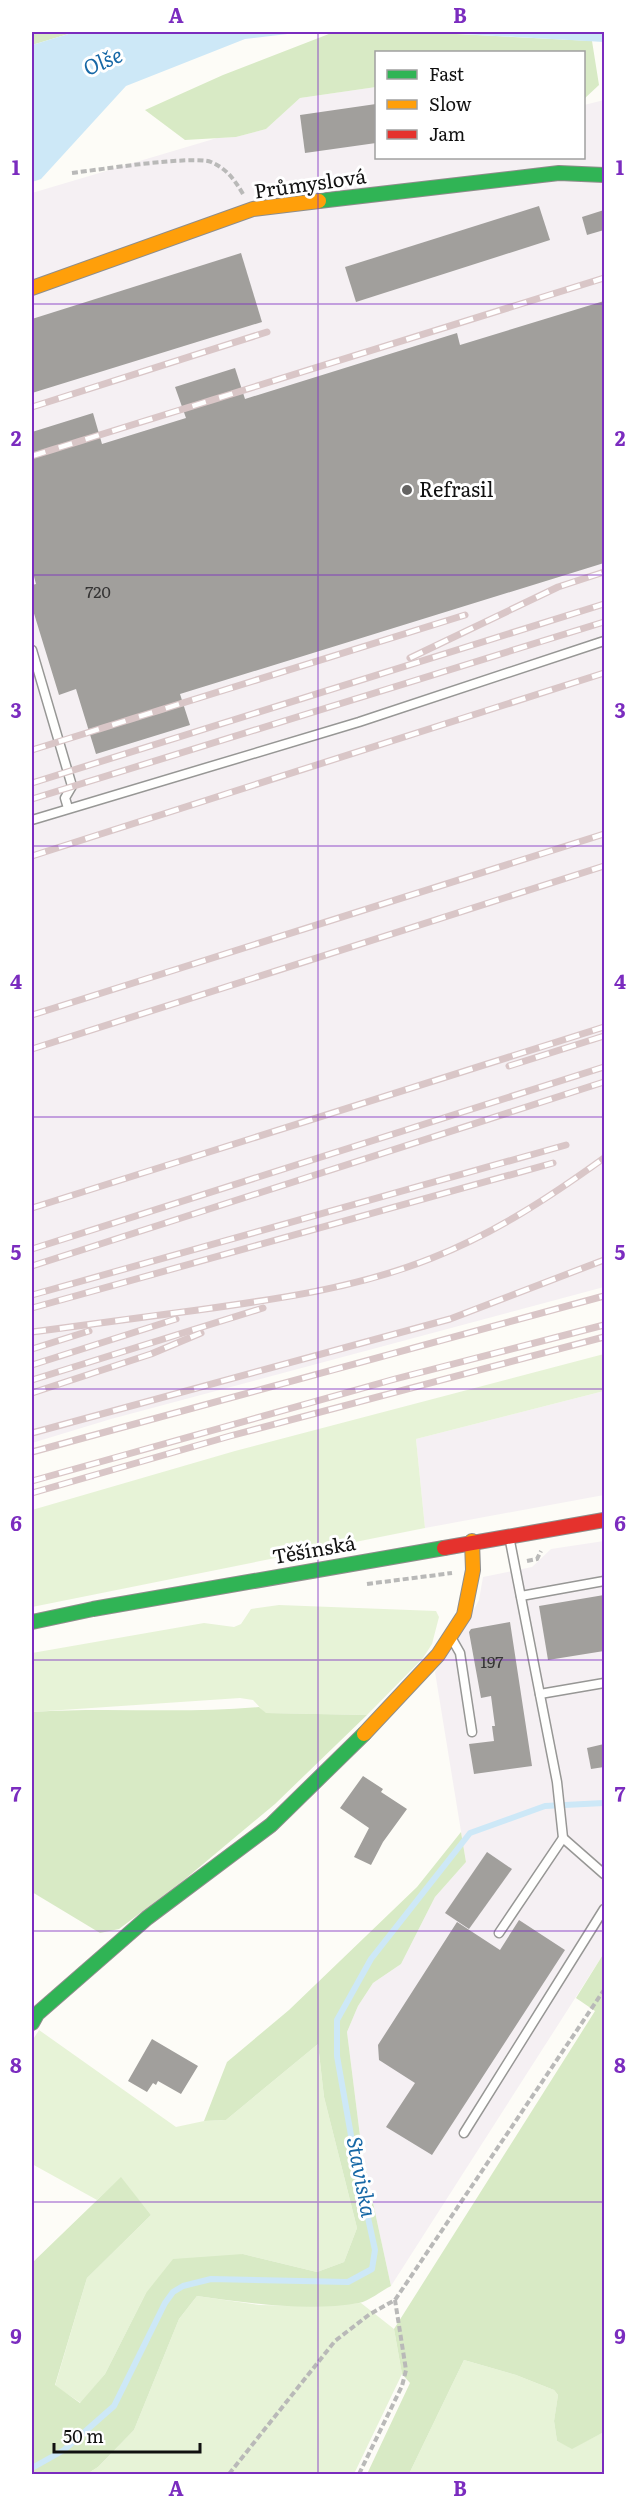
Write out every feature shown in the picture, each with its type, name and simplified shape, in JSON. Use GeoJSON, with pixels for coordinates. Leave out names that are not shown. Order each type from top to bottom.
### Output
{"type":"FeatureCollection","features":[{"type":"Feature","properties":{"kind":"street","name":"Průmyslová"},"geometry":{"type":"LineString","coordinates":[[32,288],[253,209],[559,172],[604,174]]}},
{"type":"Feature","properties":{"kind":"street","name":"Těšínská"},"geometry":{"type":"LineString","coordinates":[[32,1622],[472,1541],[604,1520]]}},
{"type":"Feature","properties":{"kind":"street"},"geometry":{"type":"LineString","coordinates":[[33,2018],[147,1918],[271,1825],[358,1740],[438,1655],[464,1616],[473,1570],[472,1541]]}},
{"type":"Feature","properties":{"kind":"lane"},"geometry":{"type":"LineString","coordinates":[[32,820],[359,722],[604,641]]}},
{"type":"Feature","properties":{"kind":"lane"},"geometry":{"type":"LineString","coordinates":[[32,650],[72,786],[65,798],[68,808]]}},
{"type":"Feature","properties":{"kind":"lane"},"geometry":{"type":"LineString","coordinates":[[499,1933],[563,1838],[557,1782],[509,1536]]}},
{"type":"Feature","properties":{"kind":"lane"},"geometry":{"type":"LineString","coordinates":[[521,1596],[604,1581]]}},
{"type":"Feature","properties":{"kind":"lane"},"geometry":{"type":"LineString","coordinates":[[451,1636],[460,1653],[472,1732]]}},
{"type":"Feature","properties":{"kind":"lane"},"geometry":{"type":"LineString","coordinates":[[540,1694],[604,1683]]}},
{"type":"Feature","properties":{"kind":"lane"},"geometry":{"type":"LineString","coordinates":[[563,1838],[604,1874]]}},
{"type":"Feature","properties":{"kind":"lane"},"geometry":{"type":"LineString","coordinates":[[464,2133],[604,1910]]}},
{"type":"Feature","properties":{"kind":"path"},"geometry":{"type":"LineString","coordinates":[[72,173],[168,162],[208,161],[230,173],[253,209]]}},
{"type":"Feature","properties":{"kind":"path"},"geometry":{"type":"LineString","coordinates":[[229,2475],[335,2341],[370,2314],[395,2300],[604,1990]]}},
{"type":"Feature","properties":{"kind":"path"},"geometry":{"type":"LineString","coordinates":[[359,2475],[402,2386],[406,2370],[395,2300]]}},
{"type":"Feature","properties":{"kind":"shaded area"},"geometry":{"type":"Polygon","coordinates":[[[375,87],[375,159],[585,159],[585,105],[604,100],[604,1287],[111,1419],[32,1443],[32,193],[217,138],[236,137],[266,129],[300,98],[375,87]]]}},
{"type":"Feature","properties":{"kind":"shaded area"},"geometry":{"type":"Polygon","coordinates":[[[604,1391],[604,1495],[425,1528],[416,1439],[604,1391]]]}},
{"type":"Feature","properties":{"kind":"shaded area"},"geometry":{"type":"Polygon","coordinates":[[[604,1541],[604,1953],[391,2286],[362,2152],[347,2032],[358,2006],[373,1983],[401,1964],[435,1897],[466,1862],[435,1672],[479,1600],[483,1577],[532,1567],[551,1549],[604,1541]]]}},
{"type":"Feature","properties":{"kind":"green space"},"geometry":{"type":"Polygon","coordinates":[[[32,32],[75,32],[32,45],[32,32]]]}},
{"type":"Feature","properties":{"kind":"green space"},"geometry":{"type":"Polygon","coordinates":[[[334,32],[417,32],[592,41],[599,85],[585,98],[585,51],[375,51],[375,87],[300,98],[266,129],[236,137],[185,140],[145,110],[223,75],[334,32]]]}},
{"type":"Feature","properties":{"kind":"green space"},"geometry":{"type":"Polygon","coordinates":[[[604,1354],[604,1391],[416,1439],[425,1528],[32,1607],[32,1510],[235,1451],[604,1354]]]}},
{"type":"Feature","properties":{"kind":"green space"},"geometry":{"type":"Polygon","coordinates":[[[279,1605],[436,1611],[439,1617],[432,1644],[423,1658],[367,1715],[265,1713],[253,1700],[240,1698],[32,1712],[32,1653],[204,1623],[234,1627],[241,1624],[251,1609],[279,1605]]]}},
{"type":"Feature","properties":{"kind":"green space"},"geometry":{"type":"Polygon","coordinates":[[[259,1707],[266,1713],[367,1715],[275,1804],[184,1880],[119,1929],[100,1933],[32,1892],[32,1712],[259,1707]]]}},
{"type":"Feature","properties":{"kind":"green space"},"geometry":{"type":"Polygon","coordinates":[[[461,1832],[466,1862],[435,1897],[401,1964],[373,1983],[358,2006],[347,2032],[362,2152],[391,2286],[363,2302],[339,2306],[298,2307],[197,2296],[179,2319],[134,2430],[98,2467],[87,2474],[32,2474],[32,2263],[121,2177],[151,2215],[87,2278],[55,2385],[80,2403],[105,2374],[146,2293],[173,2259],[243,2254],[317,2272],[344,2262],[357,2228],[324,2097],[318,2044],[226,2120],[204,2121],[227,2062],[289,2010],[417,1887],[461,1832]]]}},
{"type":"Feature","properties":{"kind":"green space"},"geometry":{"type":"Polygon","coordinates":[[[604,1953],[604,2432],[572,2449],[557,2441],[554,2421],[558,2395],[554,2390],[516,2375],[464,2360],[409,2474],[367,2474],[410,2383],[402,2374],[394,2329],[595,2011],[576,1998],[604,1953]]]}},
{"type":"Feature","properties":{"kind":"green space"},"geometry":{"type":"Polygon","coordinates":[[[39,2030],[176,2127],[204,2121],[226,2120],[318,2044],[324,2097],[357,2228],[344,2262],[317,2272],[243,2254],[146,2293],[105,2374],[81,2403],[55,2386],[87,2278],[151,2215],[121,2178],[97,2200],[32,2164],[32,2041],[39,2030]]]}},
{"type":"Feature","properties":{"kind":"green space"},"geometry":{"type":"Polygon","coordinates":[[[197,2296],[259,2305],[304,2306],[361,2303],[394,2329],[402,2374],[354,2474],[87,2474],[98,2467],[134,2430],[179,2319],[197,2296]]]}},
{"type":"Feature","properties":{"kind":"green space"},"geometry":{"type":"Polygon","coordinates":[[[464,2360],[516,2375],[554,2390],[558,2395],[554,2421],[557,2441],[572,2448],[604,2432],[604,2474],[409,2474],[464,2360]]]}},
{"type":"Feature","properties":{"kind":"water","name":"Olše"},"geometry":{"type":"Polygon","coordinates":[[[75,32],[304,32],[245,39],[126,86],[41,179],[32,182],[32,45],[75,32]]]}},
{"type":"Feature","properties":{"kind":"water"},"geometry":{"type":"Polygon","coordinates":[[[426,32],[604,32],[604,42],[426,32]]]}},
{"type":"Feature","properties":{"kind":"building"},"geometry":{"type":"Polygon","coordinates":[[[375,104],[375,143],[305,153],[300,115],[375,104]]]}},
{"type":"Feature","properties":{"kind":"building"},"geometry":{"type":"Polygon","coordinates":[[[539,206],[550,240],[356,302],[345,267],[539,206]]]}},
{"type":"Feature","properties":{"kind":"building"},"geometry":{"type":"Polygon","coordinates":[[[604,210],[604,230],[587,235],[582,217],[604,210]]]}},
{"type":"Feature","properties":{"kind":"building"},"geometry":{"type":"Polygon","coordinates":[[[241,253],[262,322],[32,393],[32,319],[241,253]]]}},
{"type":"Feature","properties":{"kind":"building","name":"Refrasil"},"geometry":{"type":"Polygon","coordinates":[[[604,301],[604,563],[180,694],[190,725],[96,754],[76,689],[59,695],[32,607],[32,585],[36,584],[32,569],[32,432],[93,413],[102,444],[186,418],[175,387],[235,368],[245,399],[457,333],[460,345],[604,301]]]}},
{"type":"Feature","properties":{"kind":"building"},"geometry":{"type":"Polygon","coordinates":[[[604,1595],[604,1651],[548,1660],[539,1606],[604,1595]]]}},
{"type":"Feature","properties":{"kind":"building"},"geometry":{"type":"Polygon","coordinates":[[[510,1622],[532,1766],[474,1774],[469,1744],[494,1741],[492,1726],[495,1726],[491,1696],[481,1698],[469,1632],[471,1629],[510,1622]]]}},
{"type":"Feature","properties":{"kind":"building"},"geometry":{"type":"Polygon","coordinates":[[[604,1744],[604,1767],[591,1769],[587,1748],[604,1744]]]}},
{"type":"Feature","properties":{"kind":"building"},"geometry":{"type":"Polygon","coordinates":[[[363,1776],[383,1789],[381,1792],[407,1809],[383,1842],[371,1865],[354,1857],[369,1828],[340,1808],[363,1776]]]}},
{"type":"Feature","properties":{"kind":"building"},"geometry":{"type":"Polygon","coordinates":[[[487,1852],[512,1869],[469,1929],[445,1913],[487,1852]]]}},
{"type":"Feature","properties":{"kind":"building"},"geometry":{"type":"Polygon","coordinates":[[[519,1920],[565,1950],[432,2155],[386,2127],[415,2083],[379,2060],[378,2045],[457,1922],[500,1950],[519,1920]]]}},
{"type":"Feature","properties":{"kind":"building"},"geometry":{"type":"Polygon","coordinates":[[[152,2039],[198,2066],[181,2094],[158,2081],[156,2085],[153,2083],[147,2092],[128,2081],[152,2039]]]}},
{"type":"Feature","properties":{"kind":"waterway","name":"Staviska"},"geometry":{"type":"LineString","coordinates":[[32,2468],[64,2450],[114,2406],[165,2303],[173,2292],[183,2286],[211,2279],[348,2282],[372,2269],[375,2250],[355,2158],[337,2056],[337,2020],[371,1959],[470,1833],[545,1806],[604,1803]]}},
{"type":"Feature","properties":{"kind":"railway"},"geometry":{"type":"LineString","coordinates":[[32,456],[604,278]]}},
{"type":"Feature","properties":{"kind":"railway"},"geometry":{"type":"LineString","coordinates":[[32,407],[267,332]]}},
{"type":"Feature","properties":{"kind":"railway"},"geometry":{"type":"LineString","coordinates":[[410,658],[558,587],[604,572]]}},
{"type":"Feature","properties":{"kind":"railway"},"geometry":{"type":"LineString","coordinates":[[32,783],[604,604]]}},
{"type":"Feature","properties":{"kind":"railway"},"geometry":{"type":"LineString","coordinates":[[32,750],[465,615]]}},
{"type":"Feature","properties":{"kind":"railway"},"geometry":{"type":"LineString","coordinates":[[32,799],[604,622]]}},
{"type":"Feature","properties":{"kind":"railway"},"geometry":{"type":"LineString","coordinates":[[32,856],[604,673]]}},
{"type":"Feature","properties":{"kind":"railway"},"geometry":{"type":"LineString","coordinates":[[32,1015],[604,834]]}},
{"type":"Feature","properties":{"kind":"railway"},"geometry":{"type":"LineString","coordinates":[[32,1049],[604,866]]}},
{"type":"Feature","properties":{"kind":"railway"},"geometry":{"type":"LineString","coordinates":[[32,1208],[604,1027]]}},
{"type":"Feature","properties":{"kind":"railway"},"geometry":{"type":"LineString","coordinates":[[509,1066],[604,1036]]}},
{"type":"Feature","properties":{"kind":"railway"},"geometry":{"type":"LineString","coordinates":[[32,1249],[604,1067]]}},
{"type":"Feature","properties":{"kind":"railway"},"geometry":{"type":"LineString","coordinates":[[32,1266],[604,1082]]}},
{"type":"Feature","properties":{"kind":"railway"},"geometry":{"type":"LineString","coordinates":[[32,1295],[566,1145]]}},
{"type":"Feature","properties":{"kind":"railway"},"geometry":{"type":"LineString","coordinates":[[32,1332],[258,1301],[317,1291],[375,1277],[432,1258],[500,1226],[563,1187],[604,1158]]}},
{"type":"Feature","properties":{"kind":"railway"},"geometry":{"type":"LineString","coordinates":[[32,1308],[553,1163]]}},
{"type":"Feature","properties":{"kind":"railway"},"geometry":{"type":"LineString","coordinates":[[32,1433],[450,1319],[604,1260]]}},
{"type":"Feature","properties":{"kind":"railway"},"geometry":{"type":"LineString","coordinates":[[32,1452],[604,1296]]}},
{"type":"Feature","properties":{"kind":"railway"},"geometry":{"type":"LineString","coordinates":[[32,1380],[263,1308]]}},
{"type":"Feature","properties":{"kind":"railway"},"geometry":{"type":"LineString","coordinates":[[32,1365],[176,1319]]}},
{"type":"Feature","properties":{"kind":"railway"},"geometry":{"type":"LineString","coordinates":[[32,1481],[395,1379],[604,1325]]}},
{"type":"Feature","properties":{"kind":"railway"},"geometry":{"type":"LineString","coordinates":[[32,1349],[89,1331]]}},
{"type":"Feature","properties":{"kind":"railway"},"geometry":{"type":"LineString","coordinates":[[32,1393],[151,1354],[201,1333]]}},
{"type":"Feature","properties":{"kind":"railway"},"geometry":{"type":"LineString","coordinates":[[32,1493],[230,1436],[604,1337]]}},
{"type":"Feature","properties":{"kind":"traffic: fast"},"geometry":{"type":"LineString","coordinates":[[319,201],[559,173],[604,175]]}},
{"type":"Feature","properties":{"kind":"traffic: fast"},"geometry":{"type":"LineString","coordinates":[[32,1622],[93,1609],[444,1548]]}},
{"type":"Feature","properties":{"kind":"traffic: fast"},"geometry":{"type":"LineString","coordinates":[[32,2023],[37,2014],[147,1918],[271,1825],[364,1734]]}},
{"type":"Feature","properties":{"kind":"traffic: slow"},"geometry":{"type":"LineString","coordinates":[[32,288],[253,209],[319,201]]}},
{"type":"Feature","properties":{"kind":"traffic: slow"},"geometry":{"type":"LineString","coordinates":[[364,1734],[438,1655],[464,1615],[473,1570],[472,1541]]}},
{"type":"Feature","properties":{"kind":"traffic: jam"},"geometry":{"type":"LineString","coordinates":[[444,1548],[604,1520]]}},
{"type":"Feature","properties":{"kind":"place","name":"Refrasil"},"geometry":{"type":"Point","coordinates":[407,490]}}]}
